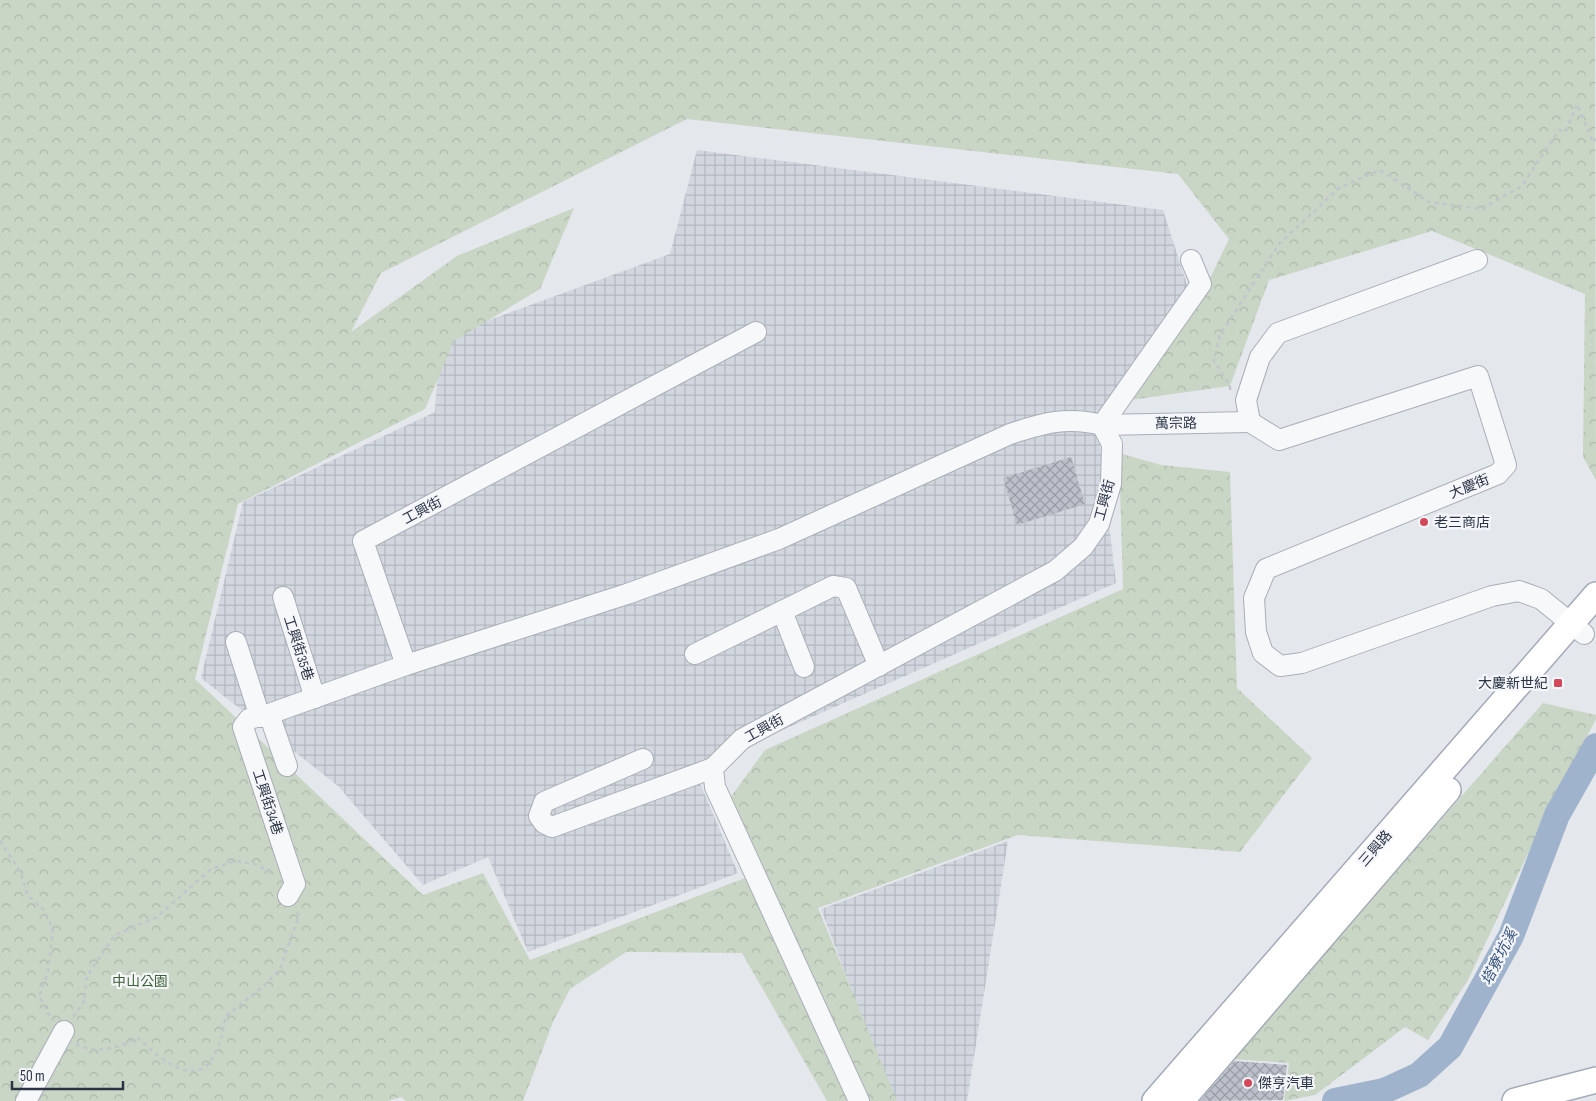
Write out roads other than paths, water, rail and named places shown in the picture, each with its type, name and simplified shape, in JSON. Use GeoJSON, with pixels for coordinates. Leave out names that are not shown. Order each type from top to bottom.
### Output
{"type":"FeatureCollection","features":[{"type":"Feature","properties":{"kind":"main road","name":"三興路"},"geometry":{"type":"LineString","coordinates":[[1181,1101],[1584,626],[1596,595]]}},
{"type":"Feature","properties":{"kind":"main road","name":"三興路"},"geometry":{"type":"LineString","coordinates":[[1155,1101],[1584,626]]}},
{"type":"Feature","properties":{"kind":"main road"},"geometry":{"type":"LineString","coordinates":[[1515,1101],[1550,1096],[1596,1080]]}},
{"type":"Feature","properties":{"kind":"main road"},"geometry":{"type":"LineString","coordinates":[[1582,1101],[1596,1098]]}},
{"type":"Feature","properties":{"kind":"street"},"geometry":{"type":"LineString","coordinates":[[264,716],[406,665],[626,594],[779,539],[1010,434],[1044,422],[1080,420],[1102,425],[1201,284],[1191,260]]}},
{"type":"Feature","properties":{"kind":"street"},"geometry":{"type":"LineString","coordinates":[[1240,422],[1260,357],[1278,333],[1476,260]]}},
{"type":"Feature","properties":{"kind":"street","name":"工興街"},"geometry":{"type":"LineString","coordinates":[[406,665],[363,541],[756,332]]}},
{"type":"Feature","properties":{"kind":"street","name":"大慶街"},"geometry":{"type":"LineString","coordinates":[[1240,422],[1280,440],[1478,376],[1506,465],[1498,474],[1266,569],[1254,598],[1256,632],[1263,653],[1280,666],[1302,664],[1492,596],[1519,591],[1541,599],[1584,626]]}},
{"type":"Feature","properties":{"kind":"street","name":"萬宗路"},"geometry":{"type":"LineString","coordinates":[[1102,425],[1240,422]]}},
{"type":"Feature","properties":{"kind":"street","name":"工興街"},"geometry":{"type":"LineString","coordinates":[[713,768],[742,739],[1055,571],[1083,548],[1099,524],[1111,484],[1112,444],[1102,425]]}},
{"type":"Feature","properties":{"kind":"street"},"geometry":{"type":"LineString","coordinates":[[695,654],[833,586],[846,588],[879,666]]}},
{"type":"Feature","properties":{"kind":"street","name":"工興街35巷"},"geometry":{"type":"LineString","coordinates":[[283,598],[315,698]]}},
{"type":"Feature","properties":{"kind":"street"},"geometry":{"type":"LineString","coordinates":[[782,612],[804,667]]}},
{"type":"Feature","properties":{"kind":"street"},"geometry":{"type":"LineString","coordinates":[[236,642],[264,716],[287,766]]}},
{"type":"Feature","properties":{"kind":"street","name":"工興街34巷"},"geometry":{"type":"LineString","coordinates":[[264,716],[249,719],[243,727],[295,884],[288,896]]}},
{"type":"Feature","properties":{"kind":"street"},"geometry":{"type":"LineString","coordinates":[[643,759],[544,802],[539,816],[544,823],[552,827],[713,768],[715,787],[859,1101]]}},
{"type":"Feature","properties":{"kind":"street"},"geometry":{"type":"LineString","coordinates":[[26,1101],[62,1033]]}},
{"type":"Feature","properties":{"kind":"waterway","name":"塔寮坑溪"},"geometry":{"type":"LineString","coordinates":[[1335,1101],[1384,1091],[1419,1075],[1450,1047],[1511,936],[1557,815],[1596,746]]}},
{"type":"Feature","properties":{"kind":"waterway","name":"塔寮坑溪"},"geometry":{"type":"LineString","coordinates":[[1357,1096],[1358,1101]]}},
{"type":"Feature","properties":{"kind":"place","name":"老三商店"},"geometry":{"type":"Point","coordinates":[1424,522]}},
{"type":"Feature","properties":{"kind":"place","name":"大慶新世紀"},"geometry":{"type":"Point","coordinates":[1558,683]}},
{"type":"Feature","properties":{"kind":"place","name":"傑亨汽車"},"geometry":{"type":"Point","coordinates":[1248,1083]}},
{"type":"Feature","properties":{"kind":"park label","name":"中山公園"},"geometry":{"type":"Point","coordinates":[140,981]}}]}
